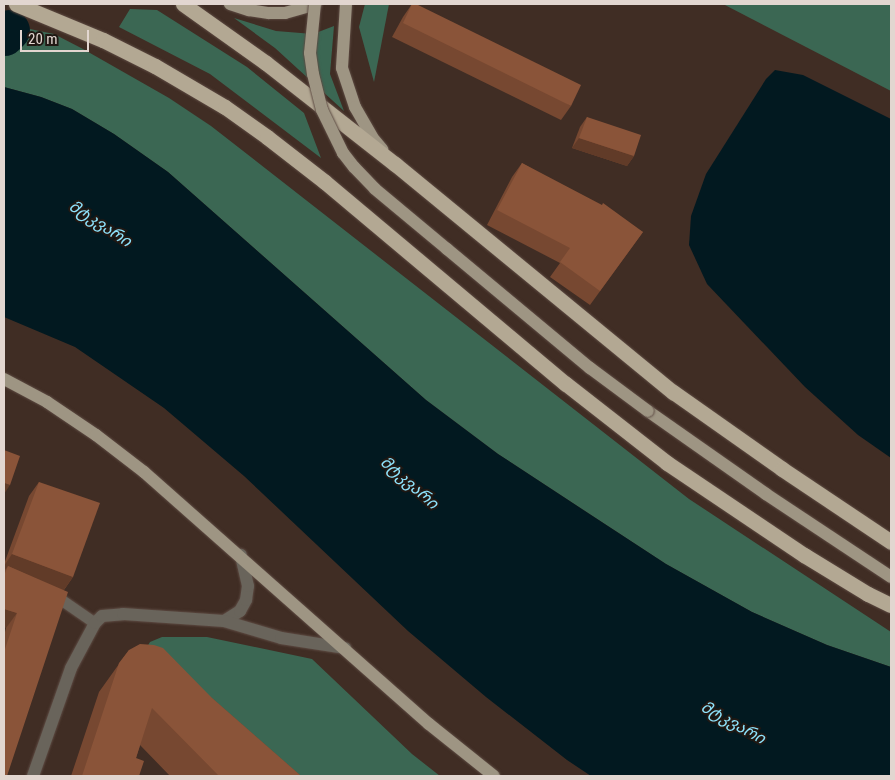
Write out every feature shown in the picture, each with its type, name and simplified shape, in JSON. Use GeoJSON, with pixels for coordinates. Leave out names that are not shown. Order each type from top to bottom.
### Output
{"type":"FeatureCollection","features":[{"type":"Feature","properties":{"kind":"highway"},"geometry":{"type":"LineString","coordinates":[[16,4],[103,40],[196,90],[267,136],[396,240],[566,384],[667,463],[796,550],[868,594],[891,605]]}},
{"type":"Feature","properties":{"kind":"highway"},"geometry":{"type":"LineString","coordinates":[[184,4],[266,63],[395,164],[673,392],[782,469],[891,542]]}},
{"type":"Feature","properties":{"kind":"main road"},"geometry":{"type":"LineString","coordinates":[[230,4],[249,10],[269,13],[285,13],[315,4],[310,53],[312,74],[322,110],[336,140],[354,167],[374,189],[590,368],[766,494],[891,577]]}},
{"type":"Feature","properties":{"kind":"main road"},"geometry":{"type":"LineString","coordinates":[[346,4],[342,68],[354,107],[372,136],[395,164]]}},
{"type":"Feature","properties":{"kind":"main road"},"geometry":{"type":"LineString","coordinates":[[4,379],[47,402],[124,456],[241,555],[429,724],[494,776]]}},
{"type":"Feature","properties":{"kind":"street"},"geometry":{"type":"LineString","coordinates":[[224,621],[240,611],[246,600],[248,586],[241,555]]}},
{"type":"Feature","properties":{"kind":"street"},"geometry":{"type":"LineString","coordinates":[[34,776],[71,668],[95,623],[102,616],[122,614],[224,621],[281,638],[344,648]]}},
{"type":"Feature","properties":{"kind":"lane"},"geometry":{"type":"LineString","coordinates":[[38,588],[66,601],[95,623]]}},
{"type":"Feature","properties":{"kind":"green space"},"geometry":{"type":"Polygon","coordinates":[[[365,4],[389,4],[374,82],[359,27],[365,4]]]}},
{"type":"Feature","properties":{"kind":"green space"},"geometry":{"type":"Polygon","coordinates":[[[723,4],[891,4],[891,91],[723,4]]]}},
{"type":"Feature","properties":{"kind":"green space"},"geometry":{"type":"Polygon","coordinates":[[[130,9],[157,10],[247,67],[304,113],[321,158],[210,74],[119,27],[130,9]]]}},
{"type":"Feature","properties":{"kind":"green space"},"geometry":{"type":"Polygon","coordinates":[[[234,18],[276,31],[313,34],[334,26],[330,74],[344,111],[275,48],[234,18]]]}},
{"type":"Feature","properties":{"kind":"green space"},"geometry":{"type":"Polygon","coordinates":[[[30,29],[54,34],[83,49],[169,98],[211,126],[689,499],[891,632],[891,667],[827,645],[752,612],[666,564],[498,454],[426,400],[168,172],[114,134],[72,109],[41,97],[4,87],[4,49],[30,29]]]}},
{"type":"Feature","properties":{"kind":"green space"},"geometry":{"type":"Polygon","coordinates":[[[162,637],[207,637],[312,659],[412,754],[440,776],[271,776],[144,652],[150,642],[162,637]]]}},
{"type":"Feature","properties":{"kind":"water"},"geometry":{"type":"Polygon","coordinates":[[[775,70],[803,75],[891,119],[891,458],[858,435],[805,387],[707,284],[689,245],[691,216],[706,174],[766,79],[775,70]]]}},
{"type":"Feature","properties":{"kind":"water","name":"მტკვარი"},"geometry":{"type":"Polygon","coordinates":[[[4,87],[41,97],[72,109],[114,134],[168,172],[426,400],[498,454],[591,515],[666,564],[752,612],[827,645],[891,667],[891,776],[591,776],[567,760],[486,697],[408,631],[244,476],[164,408],[75,347],[4,317],[4,87]]]}},
{"type":"Feature","properties":{"kind":"building"},"geometry":{"type":"Polygon","coordinates":[[[412,4],[416,4],[581,85],[571,106],[403,23],[412,4]]]}},
{"type":"Feature","properties":{"kind":"building"},"geometry":{"type":"Polygon","coordinates":[[[587,117],[641,135],[634,156],[579,138],[587,117]]]}},
{"type":"Feature","properties":{"kind":"building"},"geometry":{"type":"Polygon","coordinates":[[[522,163],[602,205],[603,203],[643,232],[600,291],[560,262],[570,248],[497,210],[522,163]]]}},
{"type":"Feature","properties":{"kind":"building"},"geometry":{"type":"Polygon","coordinates":[[[4,450],[20,456],[10,485],[4,483],[4,450]]]}},
{"type":"Feature","properties":{"kind":"building"},"geometry":{"type":"Polygon","coordinates":[[[39,482],[100,503],[73,577],[12,554],[39,482]]]}},
{"type":"Feature","properties":{"kind":"building"},"geometry":{"type":"Polygon","coordinates":[[[8,566],[68,592],[7,776],[4,776],[4,652],[17,613],[4,609],[4,572],[8,566]]]}},
{"type":"Feature","properties":{"kind":"building"},"geometry":{"type":"Polygon","coordinates":[[[140,644],[163,648],[212,698],[301,776],[219,776],[152,708],[136,758],[144,761],[139,776],[82,776],[119,663],[129,650],[140,644]]]}},
{"type":"Feature","properties":{"kind":"waterway"},"geometry":{"type":"LineString","coordinates":[[4,35],[9,30]]}}]}
